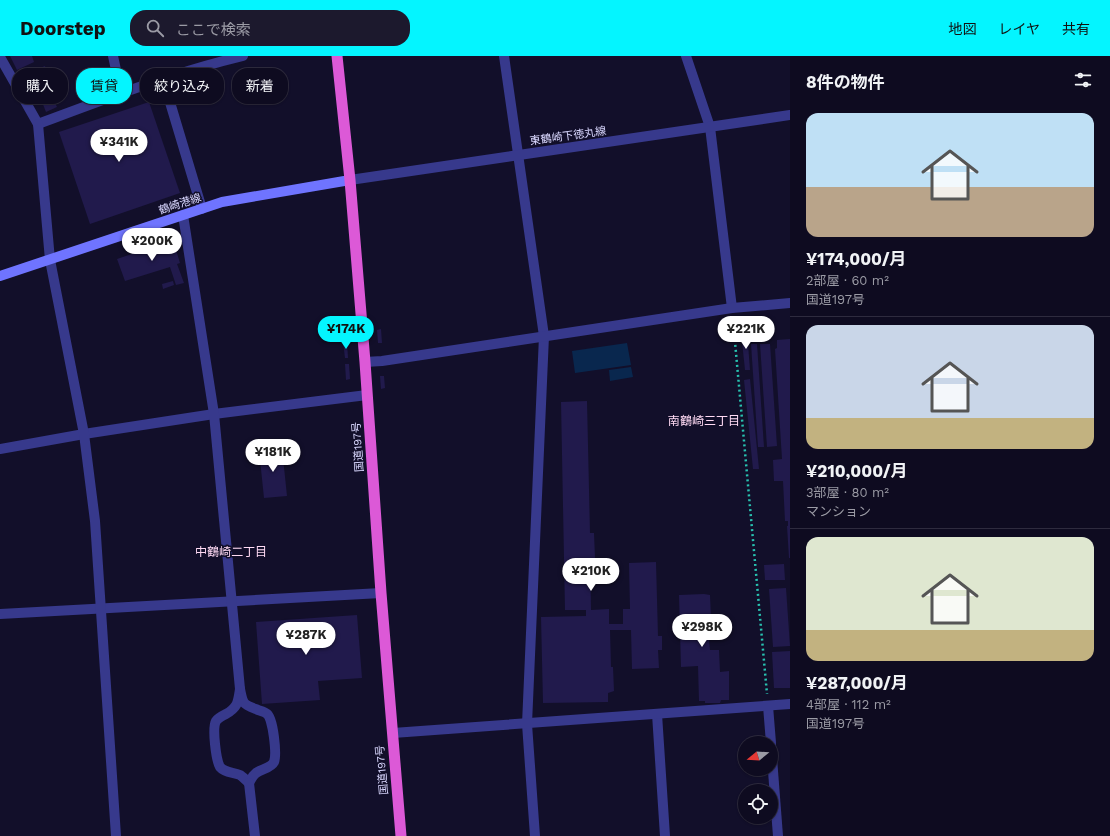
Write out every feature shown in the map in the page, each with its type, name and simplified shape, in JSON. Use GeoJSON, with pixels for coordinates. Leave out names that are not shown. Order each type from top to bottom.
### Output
{"type":"FeatureCollection","features":[{"type":"Feature","properties":{"kind":"highway","name":"国道197号"},"geometry":{"type":"LineString","coordinates":[[337,56],[350,180],[365,362],[381,592],[401,836]]}},
{"type":"Feature","properties":{"kind":"main road","name":"鶴崎港線"},"geometry":{"type":"LineString","coordinates":[[0,276],[222,202],[350,180]]}},
{"type":"Feature","properties":{"kind":"street"},"geometry":{"type":"LineString","coordinates":[[113,56],[116,68]]}},
{"type":"Feature","properties":{"kind":"street"},"geometry":{"type":"LineString","coordinates":[[192,68],[213,60],[242,56]]}},
{"type":"Feature","properties":{"kind":"street"},"geometry":{"type":"LineString","coordinates":[[504,56],[544,336],[526,724],[535,836]]}},
{"type":"Feature","properties":{"kind":"street"},"geometry":{"type":"LineString","coordinates":[[686,56],[710,127],[732,308]]}},
{"type":"Feature","properties":{"kind":"street"},"geometry":{"type":"LineString","coordinates":[[0,57],[38,124],[50,260],[84,434],[95,521],[116,836]]}},
{"type":"Feature","properties":{"kind":"street"},"geometry":{"type":"LineString","coordinates":[[38,124],[90,104]]}},
{"type":"Feature","properties":{"kind":"street"},"geometry":{"type":"LineString","coordinates":[[171,104],[202,209]]}},
{"type":"Feature","properties":{"kind":"street","name":"東鶴崎下徳丸線"},"geometry":{"type":"LineString","coordinates":[[350,180],[790,115]]}},
{"type":"Feature","properties":{"kind":"street"},"geometry":{"type":"LineString","coordinates":[[183,215],[214,414],[240,689],[242,698],[246,705],[267,713],[270,717],[275,747],[273,764],[256,773],[249,783],[255,836]]}},
{"type":"Feature","properties":{"kind":"street"},"geometry":{"type":"LineString","coordinates":[[365,362],[382,361],[732,308],[790,303]]}},
{"type":"Feature","properties":{"kind":"street"},"geometry":{"type":"LineString","coordinates":[[0,449],[84,434],[214,414],[367,395]]}},
{"type":"Feature","properties":{"kind":"street"},"geometry":{"type":"LineString","coordinates":[[0,614],[381,592]]}},
{"type":"Feature","properties":{"kind":"street"},"geometry":{"type":"LineString","coordinates":[[240,689],[238,702],[234,709],[215,722],[215,741],[217,759],[220,767],[223,770],[238,774],[249,783]]}},
{"type":"Feature","properties":{"kind":"street"},"geometry":{"type":"LineString","coordinates":[[392,733],[790,704]]}},
{"type":"Feature","properties":{"kind":"street"},"geometry":{"type":"LineString","coordinates":[[768,706],[770,736]]}},
{"type":"Feature","properties":{"kind":"street"},"geometry":{"type":"LineString","coordinates":[[657,714],[665,836]]}},
{"type":"Feature","properties":{"kind":"street"},"geometry":{"type":"LineString","coordinates":[[773,776],[778,836]]}},
{"type":"Feature","properties":{"kind":"path"},"geometry":{"type":"LineString","coordinates":[[732,308],[768,706]]}},
{"type":"Feature","properties":{"kind":"water"},"geometry":{"type":"Polygon","coordinates":[[[627,343],[631,365],[575,373],[572,351],[627,343]]]}},
{"type":"Feature","properties":{"kind":"water"},"geometry":{"type":"Polygon","coordinates":[[[631,367],[633,377],[610,381],[609,370],[631,367]]]}},
{"type":"Feature","properties":{"kind":"building"},"geometry":{"type":"Polygon","coordinates":[[[10,56],[32,56],[34,62],[21,68],[16,68],[10,56]]]}},
{"type":"Feature","properties":{"kind":"building"},"geometry":{"type":"Polygon","coordinates":[[[43,104],[56,104],[57,107],[46,112],[43,104]]]}},
{"type":"Feature","properties":{"kind":"building"},"geometry":{"type":"Polygon","coordinates":[[[143,104],[150,104],[180,193],[90,224],[59,132],[143,104]]]}},
{"type":"Feature","properties":{"kind":"building"},"geometry":{"type":"Polygon","coordinates":[[[173,240],[180,263],[177,264],[184,283],[176,285],[170,267],[125,281],[117,259],[173,240]]]}},
{"type":"Feature","properties":{"kind":"building"},"geometry":{"type":"Polygon","coordinates":[[[173,281],[174,285],[163,289],[162,284],[173,281]]]}},
{"type":"Feature","properties":{"kind":"building"},"geometry":{"type":"Polygon","coordinates":[[[766,323],[766,329],[751,331],[750,325],[766,323]]]}},
{"type":"Feature","properties":{"kind":"building"},"geometry":{"type":"Polygon","coordinates":[[[381,329],[382,343],[378,343],[377,330],[381,329]]]}},
{"type":"Feature","properties":{"kind":"building"},"geometry":{"type":"Polygon","coordinates":[[[747,331],[750,370],[745,370],[741,332],[747,331]]]}},
{"type":"Feature","properties":{"kind":"building"},"geometry":{"type":"Polygon","coordinates":[[[790,339],[789,558],[788,521],[785,521],[783,481],[774,481],[773,460],[782,459],[775,349],[777,348],[777,340],[790,339]]]}},
{"type":"Feature","properties":{"kind":"building"},"geometry":{"type":"Polygon","coordinates":[[[343,342],[347,342],[348,358],[345,358],[343,342]]]}},
{"type":"Feature","properties":{"kind":"building"},"geometry":{"type":"Polygon","coordinates":[[[751,344],[757,344],[764,447],[758,447],[751,344]]]}},
{"type":"Feature","properties":{"kind":"building"},"geometry":{"type":"Polygon","coordinates":[[[760,344],[770,344],[777,446],[767,447],[760,344]]]}},
{"type":"Feature","properties":{"kind":"building"},"geometry":{"type":"Polygon","coordinates":[[[345,364],[349,364],[350,379],[346,380],[345,364]]]}},
{"type":"Feature","properties":{"kind":"building"},"geometry":{"type":"Polygon","coordinates":[[[380,376],[384,376],[385,388],[381,389],[380,376]]]}},
{"type":"Feature","properties":{"kind":"building"},"geometry":{"type":"Polygon","coordinates":[[[750,379],[759,469],[753,469],[744,380],[750,379]]]}},
{"type":"Feature","properties":{"kind":"building"},"geometry":{"type":"Polygon","coordinates":[[[587,401],[590,533],[594,533],[595,558],[590,558],[591,610],[609,609],[609,624],[623,624],[623,609],[630,609],[629,563],[656,562],[658,636],[662,636],[662,650],[658,650],[659,668],[632,669],[631,630],[610,630],[611,667],[613,667],[614,691],[608,693],[608,702],[543,703],[541,617],[586,616],[586,610],[565,610],[561,402],[587,401]]]}},
{"type":"Feature","properties":{"kind":"building"},"geometry":{"type":"Polygon","coordinates":[[[282,448],[287,496],[264,498],[259,450],[282,448]]]}},
{"type":"Feature","properties":{"kind":"building"},"geometry":{"type":"Polygon","coordinates":[[[784,564],[785,580],[765,580],[764,565],[784,564]]]}},
{"type":"Feature","properties":{"kind":"building"},"geometry":{"type":"Polygon","coordinates":[[[786,588],[790,646],[773,647],[769,589],[786,588]]]}},
{"type":"Feature","properties":{"kind":"building"},"geometry":{"type":"Polygon","coordinates":[[[679,595],[710,595],[711,619],[713,622],[714,639],[709,639],[710,650],[719,650],[720,672],[729,671],[729,700],[721,700],[720,703],[705,703],[705,701],[699,701],[698,666],[681,667],[679,595]]]}},
{"type":"Feature","properties":{"kind":"building"},"geometry":{"type":"Polygon","coordinates":[[[357,615],[362,678],[318,681],[320,700],[262,704],[256,622],[357,615]]]}},
{"type":"Feature","properties":{"kind":"building"},"geometry":{"type":"Polygon","coordinates":[[[790,651],[790,688],[774,688],[772,652],[790,651]]]}},
{"type":"Feature","properties":{"kind":"district","name":"南鶴崎三丁目"},"geometry":{"type":"Point","coordinates":[704,421]}},
{"type":"Feature","properties":{"kind":"district","name":"中鶴崎二丁目"},"geometry":{"type":"Point","coordinates":[231,552]}}]}
